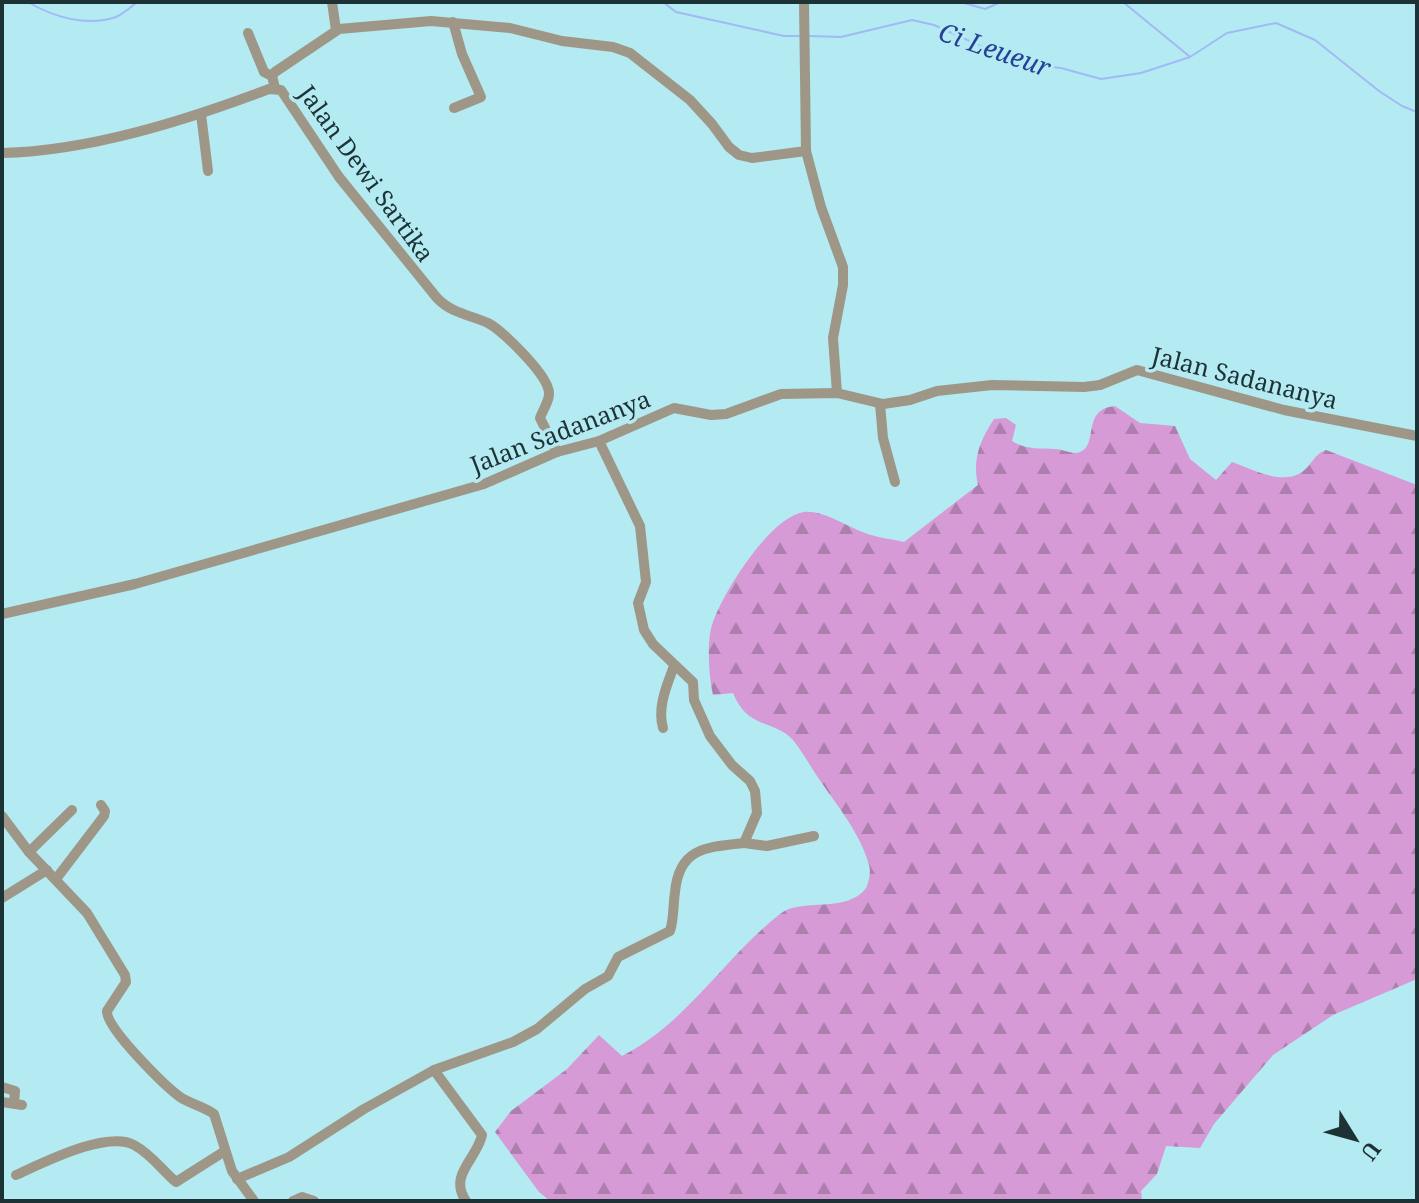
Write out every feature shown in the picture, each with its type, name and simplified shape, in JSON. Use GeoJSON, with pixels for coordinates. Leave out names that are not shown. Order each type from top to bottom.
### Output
{"type":"FeatureCollection","features":[{"type":"Feature","properties":{"kind":"street"},"geometry":{"type":"LineString","coordinates":[[332,2],[336,30]]}},
{"type":"Feature","properties":{"kind":"street"},"geometry":{"type":"LineString","coordinates":[[804,2],[806,151],[821,207],[843,267],[843,285],[833,338],[837,393]]}},
{"type":"Feature","properties":{"kind":"street"},"geometry":{"type":"LineString","coordinates":[[248,33],[264,72],[274,82],[336,30],[431,21],[453,22],[510,28],[562,41],[613,47],[630,53],[690,100],[734,153],[752,158],[806,151]]}},
{"type":"Feature","properties":{"kind":"street"},"geometry":{"type":"LineString","coordinates":[[453,22],[462,54],[481,97],[454,108]]}},
{"type":"Feature","properties":{"kind":"street","name":"Jalan Dewi Sartika"},"geometry":{"type":"LineString","coordinates":[[2,153],[31,153],[102,140],[201,114],[274,82],[339,177],[437,298],[451,309],[493,327],[533,366],[548,388],[540,418],[557,452]]}},
{"type":"Feature","properties":{"kind":"street"},"geometry":{"type":"LineString","coordinates":[[201,114],[208,171]]}},
{"type":"Feature","properties":{"kind":"street","name":"Jalan Sadananya"},"geometry":{"type":"LineString","coordinates":[[2,614],[135,584],[484,484],[557,452],[599,441],[674,408],[718,415],[773,395],[837,393],[880,404],[910,400],[937,391],[992,385],[1100,385],[1137,370],[1284,410],[1417,436]]}},
{"type":"Feature","properties":{"kind":"street"},"geometry":{"type":"LineString","coordinates":[[880,404],[883,438],[895,482]]}},
{"type":"Feature","properties":{"kind":"street"},"geometry":{"type":"LineString","coordinates":[[599,441],[640,526],[646,582],[638,603],[644,630],[674,666],[693,682],[694,700],[710,736],[732,765],[750,781],[755,791],[757,813],[744,843]]}},
{"type":"Feature","properties":{"kind":"street"},"geometry":{"type":"LineString","coordinates":[[663,728],[663,700],[674,666]]}},
{"type":"Feature","properties":{"kind":"street"},"geometry":{"type":"LineString","coordinates":[[56,879],[104,816],[101,805]]}},
{"type":"Feature","properties":{"kind":"street"},"geometry":{"type":"LineString","coordinates":[[29,852],[72,810]]}},
{"type":"Feature","properties":{"kind":"street"},"geometry":{"type":"LineString","coordinates":[[2,816],[29,852],[87,913],[126,977],[124,986],[108,1008],[108,1020],[127,1044],[179,1096],[214,1114],[237,1179],[254,1201]]}},
{"type":"Feature","properties":{"kind":"street"},"geometry":{"type":"LineString","coordinates":[[237,1179],[294,1154],[364,1109],[434,1070],[513,1042],[537,1029],[585,989],[608,976],[618,957],[670,931],[677,877],[688,856],[710,847],[744,843],[767,846],[814,836]]}},
{"type":"Feature","properties":{"kind":"street"},"geometry":{"type":"LineString","coordinates":[[2,898],[47,870]]}},
{"type":"Feature","properties":{"kind":"street"},"geometry":{"type":"LineString","coordinates":[[434,1070],[482,1135],[461,1173],[460,1189],[466,1201]]}},
{"type":"Feature","properties":{"kind":"street"},"geometry":{"type":"LineString","coordinates":[[2,1087],[15,1091],[18,1104],[2,1102]]}},
{"type":"Feature","properties":{"kind":"street"},"geometry":{"type":"LineString","coordinates":[[16,1175],[60,1154],[98,1142],[124,1141],[134,1145],[179,1180],[225,1151]]}},
{"type":"Feature","properties":{"kind":"street"},"geometry":{"type":"LineString","coordinates":[[293,1201],[302,1197],[314,1201]]}},
{"type":"Feature","properties":{"kind":"green space"},"geometry":{"type":"Polygon","coordinates":[[[1115,406],[1140,423],[1175,426],[1190,459],[1216,480],[1232,462],[1267,475],[1294,476],[1326,450],[1417,485],[1417,979],[1333,1015],[1273,1055],[1214,1124],[1200,1148],[1166,1146],[1157,1174],[1141,1191],[1142,1201],[550,1201],[539,1192],[495,1132],[511,1111],[567,1069],[599,1035],[622,1056],[645,1042],[686,1008],[780,914],[800,906],[848,901],[858,896],[868,883],[870,867],[860,841],[793,740],[786,733],[746,713],[733,693],[713,695],[709,638],[713,622],[727,592],[750,557],[777,527],[804,512],[828,516],[868,534],[904,542],[978,485],[978,450],[994,419],[1006,418],[1016,425],[1012,441],[1017,444],[1077,453],[1086,448],[1098,413],[1115,406]]]}},
{"type":"Feature","properties":{"kind":"waterway","name":"Ci Leueur"},"geometry":{"type":"LineString","coordinates":[[28,2],[59,16],[82,21],[116,17],[137,2]]}},
{"type":"Feature","properties":{"kind":"waterway","name":"Ci Leueur"},"geometry":{"type":"LineString","coordinates":[[663,2],[676,12],[784,36],[799,36]]}},
{"type":"Feature","properties":{"kind":"waterway","name":"Ci Leueur"},"geometry":{"type":"LineString","coordinates":[[961,2],[985,9],[1001,2]]}},
{"type":"Feature","properties":{"kind":"waterway","name":"Ci Leueur"},"geometry":{"type":"LineString","coordinates":[[1123,2],[1189,56]]}},
{"type":"Feature","properties":{"kind":"waterway","name":"Ci Leueur"},"geometry":{"type":"LineString","coordinates":[[809,36],[841,37],[912,20],[934,25],[1021,64],[1061,68],[1101,79],[1141,73],[1190,57],[1227,33],[1276,23],[1315,40],[1379,91],[1417,112]]}}]}
